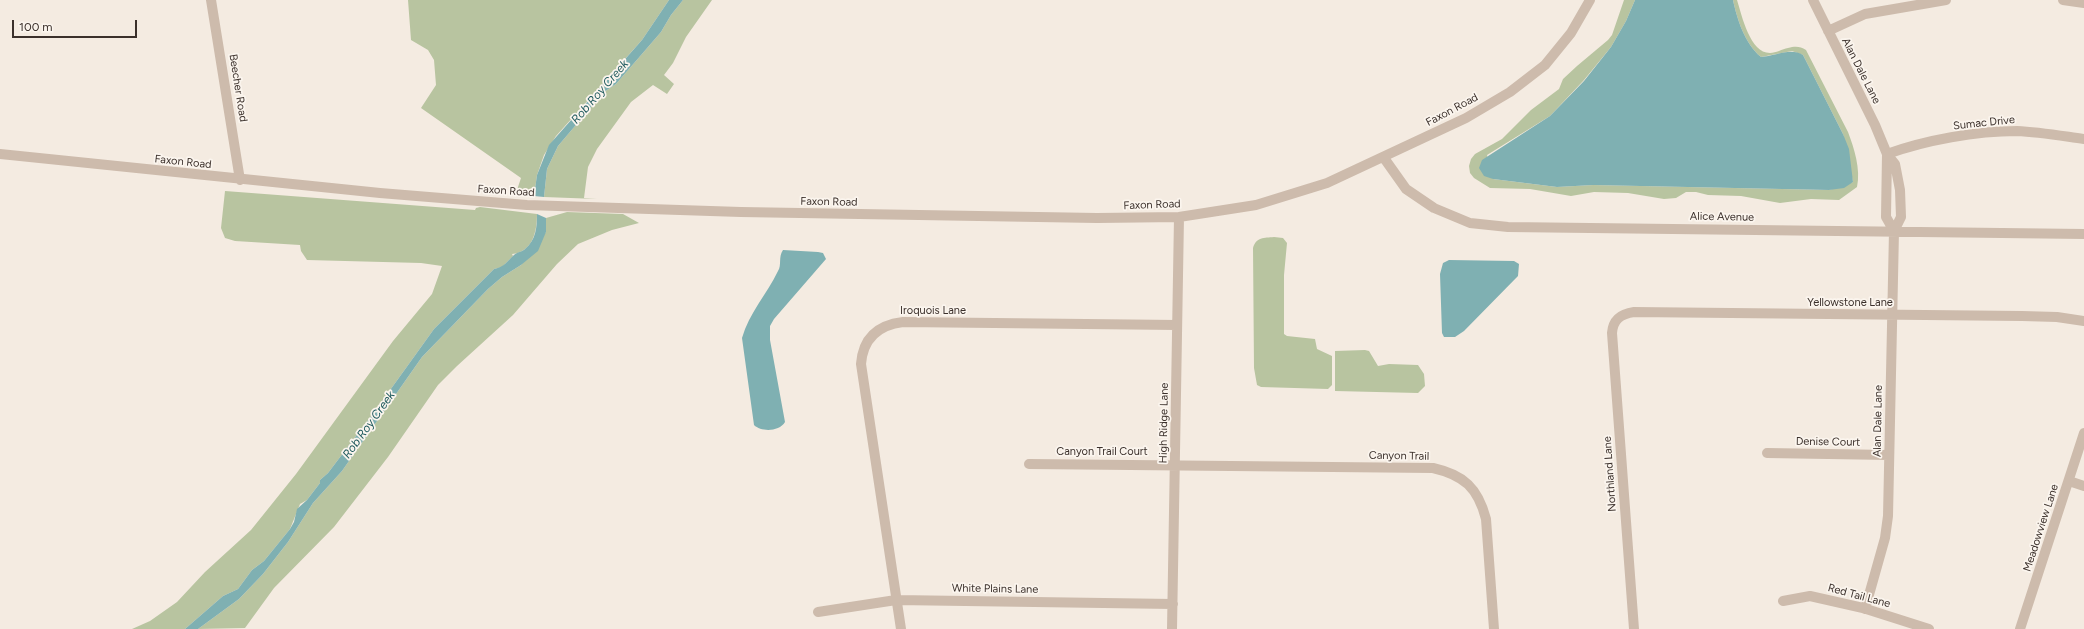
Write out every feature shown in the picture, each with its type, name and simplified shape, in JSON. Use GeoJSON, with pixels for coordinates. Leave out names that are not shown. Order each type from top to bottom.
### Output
{"type":"FeatureCollection","features":[{"type":"Feature","properties":{"kind":"street","name":"Beecher Road"},"geometry":{"type":"LineString","coordinates":[[211,0],[240,180]]}},
{"type":"Feature","properties":{"kind":"street","name":"Faxon Road"},"geometry":{"type":"LineString","coordinates":[[0,154],[240,180],[527,205],[757,213],[1097,218],[1179,217],[1256,205],[1326,183],[1384,158],[1466,118],[1510,92],[1545,65],[1572,33],[1590,0]]}},
{"type":"Feature","properties":{"kind":"street","name":"Alan Dale Lane"},"geometry":{"type":"LineString","coordinates":[[1813,0],[1875,125],[1887,154],[1894,164],[1900,190],[1901,217],[1894,231],[1889,496],[1885,538],[1866,609]]}},
{"type":"Feature","properties":{"kind":"street"},"geometry":{"type":"LineString","coordinates":[[1828,31],[1865,14],[1946,0]]}},
{"type":"Feature","properties":{"kind":"street"},"geometry":{"type":"LineString","coordinates":[[2063,0],[2084,3]]}},
{"type":"Feature","properties":{"kind":"street","name":"Sumac Drive"},"geometry":{"type":"LineString","coordinates":[[1887,154],[1920,144],[1998,132],[2018,131],[2084,139]]}},
{"type":"Feature","properties":{"kind":"street","name":"Alan Dale Lane"},"geometry":{"type":"LineString","coordinates":[[1887,154],[1886,217],[1894,231]]}},
{"type":"Feature","properties":{"kind":"street","name":"Alice Avenue"},"geometry":{"type":"LineString","coordinates":[[1384,158],[1406,189],[1434,208],[1470,223],[1508,227],[2084,234]]}},
{"type":"Feature","properties":{"kind":"street","name":"High Ridge Lane"},"geometry":{"type":"LineString","coordinates":[[1172,629],[1179,217]]}},
{"type":"Feature","properties":{"kind":"street","name":"Yellowstone Lane"},"geometry":{"type":"LineString","coordinates":[[1617,318],[1621,315],[1634,312],[1892,316],[2028,316],[2084,321]]}},
{"type":"Feature","properties":{"kind":"street","name":"Northland Lane"},"geometry":{"type":"LineString","coordinates":[[1617,318],[1614,323],[1612,333],[1634,629]]}},
{"type":"Feature","properties":{"kind":"street","name":"Iroquois Lane"},"geometry":{"type":"LineString","coordinates":[[900,629],[861,364],[864,348],[871,335],[886,326],[903,322],[1177,325]]}},
{"type":"Feature","properties":{"kind":"street","name":"Meadowview Lane"},"geometry":{"type":"LineString","coordinates":[[2020,629],[2084,433]]}},
{"type":"Feature","properties":{"kind":"street","name":"Denise Court"},"geometry":{"type":"LineString","coordinates":[[1767,453],[1889,455]]}},
{"type":"Feature","properties":{"kind":"street","name":"Canyon Trail Court"},"geometry":{"type":"LineString","coordinates":[[1029,464],[1175,465]]}},
{"type":"Feature","properties":{"kind":"street","name":"Canyon Trail"},"geometry":{"type":"LineString","coordinates":[[1175,465],[1433,468],[1453,474],[1474,490],[1482,504],[1486,519],[1494,629]]}},
{"type":"Feature","properties":{"kind":"street"},"geometry":{"type":"LineString","coordinates":[[2069,481],[2084,486]]}},
{"type":"Feature","properties":{"kind":"street","name":"Red Tail Lane"},"geometry":{"type":"LineString","coordinates":[[1783,600],[1810,596],[1866,609],[1929,629]]}},
{"type":"Feature","properties":{"kind":"street","name":"White Plains Lane"},"geometry":{"type":"LineString","coordinates":[[818,612],[896,600],[1173,604]]}},
{"type":"Feature","properties":{"kind":"green space"},"geometry":{"type":"Polygon","coordinates":[[[408,0],[669,0],[642,40],[556,136],[544,155],[537,175],[534,196],[515,196],[521,178],[421,108],[436,85],[434,60],[428,50],[411,40],[408,0]]]}},
{"type":"Feature","properties":{"kind":"green space"},"geometry":{"type":"Polygon","coordinates":[[[683,0],[712,0],[686,37],[673,63],[664,75],[674,84],[667,94],[653,85],[631,102],[597,149],[588,167],[584,198],[597,199],[544,197],[547,169],[558,146],[604,92],[616,84],[661,32],[671,15],[683,0]]]}},
{"type":"Feature","properties":{"kind":"green space"},"geometry":{"type":"Polygon","coordinates":[[[1624,0],[1635,0],[1626,21],[1611,47],[1584,80],[1550,116],[1487,155],[1493,179],[1557,187],[1593,185],[1829,190],[1853,182],[1843,134],[1803,55],[1792,51],[1761,57],[1755,52],[1742,31],[1733,0],[1737,0],[1744,24],[1757,47],[1770,53],[1795,47],[1806,50],[1848,132],[1855,152],[1858,173],[1857,187],[1839,200],[1811,199],[1780,203],[1741,196],[1708,195],[1696,192],[1686,192],[1676,198],[1664,199],[1628,193],[1594,192],[1571,196],[1530,189],[1490,188],[1474,178],[1470,173],[1469,166],[1471,159],[1475,154],[1502,139],[1531,110],[1559,89],[1563,79],[1608,40],[1612,35],[1624,0]]]}},
{"type":"Feature","properties":{"kind":"green space"},"geometry":{"type":"Polygon","coordinates":[[[225,191],[475,210],[476,208],[480,207],[537,214],[537,221],[535,234],[529,245],[525,249],[512,254],[513,256],[502,267],[494,269],[434,329],[328,473],[320,480],[320,483],[307,500],[300,504],[290,529],[264,561],[252,570],[238,589],[223,596],[185,629],[132,629],[150,621],[177,602],[205,572],[251,530],[296,474],[393,341],[432,294],[442,266],[421,263],[307,260],[301,251],[300,245],[235,241],[225,238],[221,228],[225,191]]]}},
{"type":"Feature","properties":{"kind":"green space"},"geometry":{"type":"Polygon","coordinates":[[[567,212],[623,214],[639,223],[612,230],[578,244],[557,264],[513,315],[438,385],[388,457],[334,527],[274,588],[245,628],[198,629],[239,599],[263,574],[288,542],[313,503],[342,471],[422,357],[488,289],[502,277],[521,265],[546,232],[546,218],[567,212]]]}},
{"type":"Feature","properties":{"kind":"green space"},"geometry":{"type":"Polygon","coordinates":[[[1274,237],[1283,238],[1287,243],[1284,275],[1284,334],[1287,336],[1315,339],[1317,349],[1332,356],[1332,385],[1328,389],[1261,387],[1257,385],[1254,368],[1253,248],[1254,244],[1258,240],[1274,237]]]}},
{"type":"Feature","properties":{"kind":"green space"},"geometry":{"type":"Polygon","coordinates":[[[1335,351],[1369,351],[1378,366],[1389,364],[1418,365],[1424,374],[1425,386],[1418,393],[1335,391],[1335,351]]]}},
{"type":"Feature","properties":{"kind":"water","name":"Rob Roy Creek"},"geometry":{"type":"Polygon","coordinates":[[[669,0],[683,0],[671,15],[661,32],[616,84],[604,92],[558,146],[547,169],[544,197],[534,196],[537,175],[549,145],[642,40],[669,0]]]}},
{"type":"Feature","properties":{"kind":"water"},"geometry":{"type":"Polygon","coordinates":[[[1635,0],[1733,0],[1742,31],[1755,52],[1761,57],[1788,52],[1803,55],[1843,134],[1849,149],[1853,182],[1844,188],[1829,190],[1593,185],[1557,187],[1493,179],[1484,176],[1479,168],[1482,160],[1550,116],[1584,81],[1611,47],[1626,21],[1635,0]]]}},
{"type":"Feature","properties":{"kind":"water","name":"Rob Roy Creek"},"geometry":{"type":"Polygon","coordinates":[[[537,214],[546,218],[546,232],[538,251],[488,289],[422,357],[342,471],[313,503],[288,542],[263,574],[239,599],[198,629],[185,629],[223,596],[238,589],[252,570],[264,561],[290,529],[294,522],[297,509],[307,500],[320,483],[320,480],[328,473],[434,329],[494,269],[503,265],[515,254],[524,250],[532,242],[537,224],[537,214]]]}},
{"type":"Feature","properties":{"kind":"water"},"geometry":{"type":"Polygon","coordinates":[[[783,250],[823,253],[826,259],[774,319],[770,326],[770,340],[785,422],[779,428],[765,430],[754,425],[742,338],[749,320],[779,269],[783,250]]]}},
{"type":"Feature","properties":{"kind":"water"},"geometry":{"type":"Polygon","coordinates":[[[1449,260],[1514,261],[1519,264],[1518,276],[1464,331],[1455,337],[1444,337],[1442,333],[1440,274],[1443,263],[1449,260]]]}}]}
